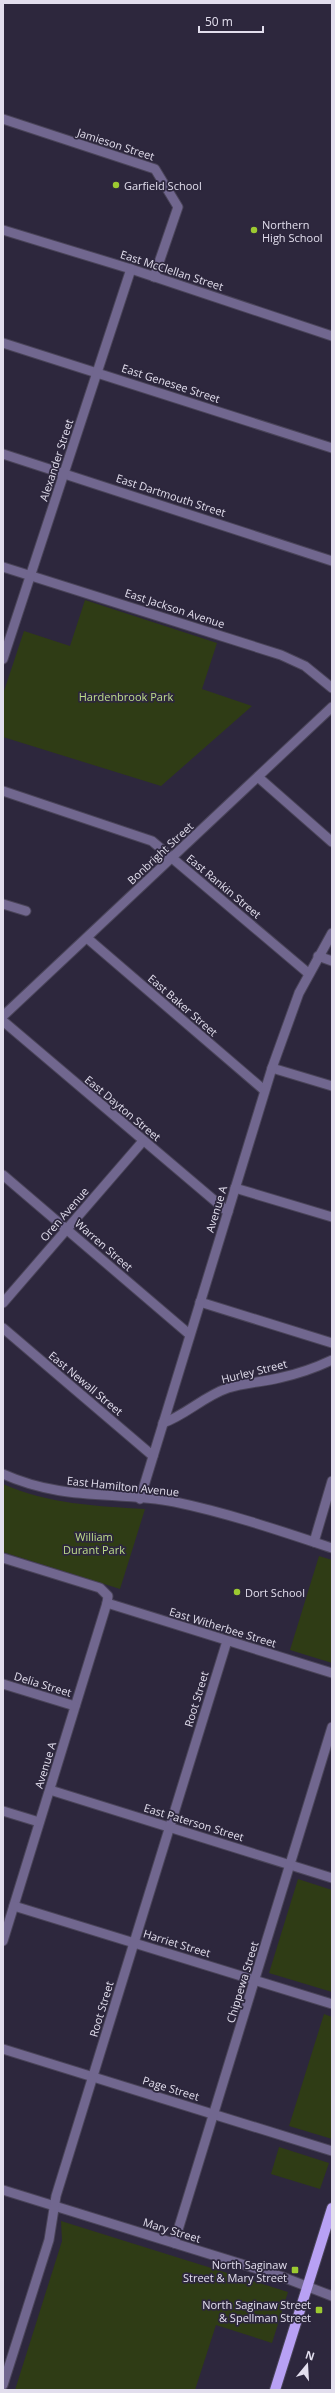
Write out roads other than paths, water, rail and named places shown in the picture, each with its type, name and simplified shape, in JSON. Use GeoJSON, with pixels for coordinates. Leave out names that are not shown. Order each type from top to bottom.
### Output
{"type":"FeatureCollection","features":[{"type":"Feature","properties":{"kind":"main road"},"geometry":{"type":"LineString","coordinates":[[275,2390],[332,2208]]}},
{"type":"Feature","properties":{"kind":"street","name":"Jamieson Street"},"geometry":{"type":"LineString","coordinates":[[3,119],[155,169],[178,207],[154,277]]}},
{"type":"Feature","properties":{"kind":"street","name":"East McClellan Street"},"geometry":{"type":"LineString","coordinates":[[3,230],[131,269],[332,336]]}},
{"type":"Feature","properties":{"kind":"street","name":"Alexander Street"},"geometry":{"type":"LineString","coordinates":[[3,659],[131,269]]}},
{"type":"Feature","properties":{"kind":"street","name":"East Genesee Street"},"geometry":{"type":"LineString","coordinates":[[3,343],[98,372],[332,448]]}},
{"type":"Feature","properties":{"kind":"street","name":"East Dartmouth Street"},"geometry":{"type":"LineString","coordinates":[[3,454],[332,561]]}},
{"type":"Feature","properties":{"kind":"street","name":"East Jackson Avenue"},"geometry":{"type":"LineString","coordinates":[[3,567],[281,655],[305,666],[332,688]]}},
{"type":"Feature","properties":{"kind":"street","name":"Bonbright Street"},"geometry":{"type":"LineString","coordinates":[[3,1016],[332,707]]}},
{"type":"Feature","properties":{"kind":"street"},"geometry":{"type":"LineString","coordinates":[[258,777],[332,842]]}},
{"type":"Feature","properties":{"kind":"street","name":"East Rankin Street"},"geometry":{"type":"LineString","coordinates":[[3,791],[152,841],[308,973]]}},
{"type":"Feature","properties":{"kind":"street"},"geometry":{"type":"LineString","coordinates":[[3,904],[26,911]]}},
{"type":"Feature","properties":{"kind":"street","name":"Avenue A"},"geometry":{"type":"LineString","coordinates":[[140,1499],[264,1090],[308,973],[332,933]]}},
{"type":"Feature","properties":{"kind":"street","name":"East Baker Street"},"geometry":{"type":"LineString","coordinates":[[87,938],[264,1090]]}},
{"type":"Feature","properties":{"kind":"street"},"geometry":{"type":"LineString","coordinates":[[318,956],[332,961]]}},
{"type":"Feature","properties":{"kind":"street","name":"East Dayton Street"},"geometry":{"type":"LineString","coordinates":[[3,1021],[228,1212]]}},
{"type":"Feature","properties":{"kind":"street"},"geometry":{"type":"LineString","coordinates":[[272,1068],[332,1086]]}},
{"type":"Feature","properties":{"kind":"street","name":"Oren Avenue"},"geometry":{"type":"LineString","coordinates":[[3,1304],[143,1141]]}},
{"type":"Feature","properties":{"kind":"street","name":"Warren Street"},"geometry":{"type":"LineString","coordinates":[[3,1175],[189,1334]]}},
{"type":"Feature","properties":{"kind":"street"},"geometry":{"type":"LineString","coordinates":[[235,1188],[332,1217]]}},
{"type":"Feature","properties":{"kind":"street"},"geometry":{"type":"LineString","coordinates":[[200,1302],[332,1343]]}},
{"type":"Feature","properties":{"kind":"street","name":"East Newall Street"},"geometry":{"type":"LineString","coordinates":[[3,1328],[153,1456]]}},
{"type":"Feature","properties":{"kind":"street","name":"Hurley Street"},"geometry":{"type":"LineString","coordinates":[[163,1423],[172,1420],[203,1399],[228,1388],[280,1378],[314,1368],[332,1360]]}},
{"type":"Feature","properties":{"kind":"street","name":"East Hamilton Avenue"},"geometry":{"type":"LineString","coordinates":[[3,1474],[28,1484],[65,1492],[140,1499],[191,1506],[332,1548]]}},
{"type":"Feature","properties":{"kind":"street"},"geometry":{"type":"LineString","coordinates":[[314,1542],[332,1480]]}},
{"type":"Feature","properties":{"kind":"street","name":"East Witherbee Street"},"geometry":{"type":"LineString","coordinates":[[3,1558],[100,1588],[108,1599],[227,1641],[332,1673]]}},
{"type":"Feature","properties":{"kind":"street","name":"Avenue A"},"geometry":{"type":"LineString","coordinates":[[3,1939],[108,1599]]}},
{"type":"Feature","properties":{"kind":"street","name":"Root Street"},"geometry":{"type":"LineString","coordinates":[[3,2385],[49,2240],[54,2205],[92,2076],[227,1641]]}},
{"type":"Feature","properties":{"kind":"street","name":"Delia Street"},"geometry":{"type":"LineString","coordinates":[[3,1684],[76,1706]]}},
{"type":"Feature","properties":{"kind":"street","name":"Chippewa Street"},"geometry":{"type":"LineString","coordinates":[[174,2243],[332,1727]]}},
{"type":"Feature","properties":{"kind":"street","name":"East Paterson Street"},"geometry":{"type":"LineString","coordinates":[[50,1790],[332,1878]]}},
{"type":"Feature","properties":{"kind":"street"},"geometry":{"type":"LineString","coordinates":[[3,1811],[39,1822]]}},
{"type":"Feature","properties":{"kind":"street","name":"Harriet Street"},"geometry":{"type":"LineString","coordinates":[[14,1906],[332,2004]]}},
{"type":"Feature","properties":{"kind":"street","name":"Page Street"},"geometry":{"type":"LineString","coordinates":[[3,2049],[332,2151]]}},
{"type":"Feature","properties":{"kind":"street","name":"Mary Street"},"geometry":{"type":"LineString","coordinates":[[3,2190],[280,2276],[307,2288],[332,2296]]}},
{"type":"Feature","properties":{"kind":"place","name":"Garfield School"},"geometry":{"type":"Point","coordinates":[116,185]}},
{"type":"Feature","properties":{"kind":"place","name":"Northern High School"},"geometry":{"type":"Point","coordinates":[254,230]}},
{"type":"Feature","properties":{"kind":"place","name":"Dort School"},"geometry":{"type":"Point","coordinates":[237,1592]}},
{"type":"Feature","properties":{"kind":"place","name":"North Saginaw Street & Mary Street"},"geometry":{"type":"Point","coordinates":[295,2270]}},
{"type":"Feature","properties":{"kind":"place","name":"North Saginaw Street & Spellman Street"},"geometry":{"type":"Point","coordinates":[319,2310]}},
{"type":"Feature","properties":{"kind":"park label","name":"Hardenbrook Park"},"geometry":{"type":"Point","coordinates":[126,696]}},
{"type":"Feature","properties":{"kind":"park label","name":"William Durant Park"},"geometry":{"type":"Point","coordinates":[94,1542]}}]}
